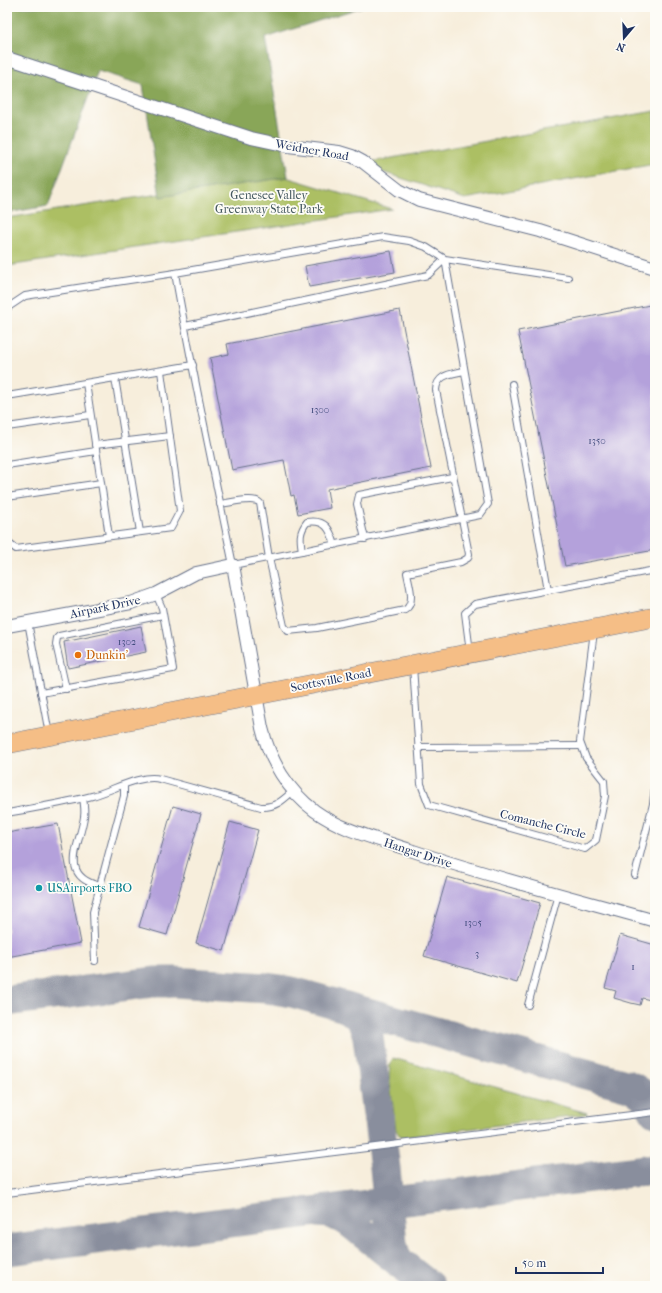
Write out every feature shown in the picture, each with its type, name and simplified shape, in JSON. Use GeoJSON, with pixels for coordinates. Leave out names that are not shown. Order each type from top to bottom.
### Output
{"type":"FeatureCollection","features":[{"type":"Feature","properties":{"kind":"main road","name":"Scottsville Road"},"geometry":{"type":"LineString","coordinates":[[7,744],[655,617]]}},
{"type":"Feature","properties":{"kind":"street","name":"Weidner Road"},"geometry":{"type":"LineString","coordinates":[[7,58],[251,138],[288,146],[339,152],[352,156],[363,162],[399,190],[419,200],[534,229],[655,267]]}},
{"type":"Feature","properties":{"kind":"street","name":"Airpark Drive"},"geometry":{"type":"LineString","coordinates":[[7,626],[122,604],[156,594],[190,575],[233,565]]}},
{"type":"Feature","properties":{"kind":"street"},"geometry":{"type":"LineString","coordinates":[[233,565],[256,695]]}},
{"type":"Feature","properties":{"kind":"street","name":"Hangar Drive"},"geometry":{"type":"LineString","coordinates":[[256,695],[267,747],[276,766],[293,791],[314,811],[330,821],[350,830],[458,866],[655,921]]}},
{"type":"Feature","properties":{"kind":"lane"},"geometry":{"type":"LineString","coordinates":[[7,308],[25,296],[175,273],[384,237],[415,243],[426,247],[445,259],[568,278]]}},
{"type":"Feature","properties":{"kind":"lane"},"geometry":{"type":"LineString","coordinates":[[175,273],[233,565],[480,515],[488,504],[445,259]]}},
{"type":"Feature","properties":{"kind":"lane"},"geometry":{"type":"LineString","coordinates":[[185,326],[428,275],[445,259]]}},
{"type":"Feature","properties":{"kind":"lane"},"geometry":{"type":"LineString","coordinates":[[7,396],[193,366]]}},
{"type":"Feature","properties":{"kind":"lane"},"geometry":{"type":"LineString","coordinates":[[7,542],[16,549],[171,528],[180,511],[161,371]]}},
{"type":"Feature","properties":{"kind":"lane"},"geometry":{"type":"LineString","coordinates":[[220,504],[252,499],[260,503],[269,558],[284,626],[288,631],[317,628],[409,608],[411,596],[407,573],[461,562],[467,560],[469,554],[452,477],[436,390],[436,383],[442,377],[464,371]]}},
{"type":"Feature","properties":{"kind":"lane"},"geometry":{"type":"LineString","coordinates":[[116,378],[140,532]]}},
{"type":"Feature","properties":{"kind":"lane"},"geometry":{"type":"LineString","coordinates":[[86,383],[109,536]]}},
{"type":"Feature","properties":{"kind":"lane"},"geometry":{"type":"LineString","coordinates":[[512,384],[548,590]]}},
{"type":"Feature","properties":{"kind":"lane"},"geometry":{"type":"LineString","coordinates":[[7,427],[90,415]]}},
{"type":"Feature","properties":{"kind":"lane"},"geometry":{"type":"LineString","coordinates":[[7,465],[126,441],[170,436]]}},
{"type":"Feature","properties":{"kind":"lane"},"geometry":{"type":"LineString","coordinates":[[365,539],[357,504],[359,495],[452,477]]}},
{"type":"Feature","properties":{"kind":"lane"},"geometry":{"type":"LineString","coordinates":[[7,497],[100,483]]}},
{"type":"Feature","properties":{"kind":"lane"},"geometry":{"type":"LineString","coordinates":[[302,551],[300,538],[302,528],[307,522],[316,521],[325,524],[330,531],[335,544]]}},
{"type":"Feature","properties":{"kind":"lane"},"geometry":{"type":"LineString","coordinates":[[470,653],[465,613],[475,604],[655,570]]}},
{"type":"Feature","properties":{"kind":"lane"},"geometry":{"type":"LineString","coordinates":[[41,693],[173,669],[163,615],[156,594]]}},
{"type":"Feature","properties":{"kind":"lane"},"geometry":{"type":"LineString","coordinates":[[66,689],[56,644],[59,636],[163,615]]}},
{"type":"Feature","properties":{"kind":"lane"},"geometry":{"type":"LineString","coordinates":[[28,622],[49,736]]}},
{"type":"Feature","properties":{"kind":"lane"},"geometry":{"type":"LineString","coordinates":[[418,747],[581,746],[580,742],[595,629]]}},
{"type":"Feature","properties":{"kind":"lane","name":"Comanche Circle"},"geometry":{"type":"LineString","coordinates":[[413,664],[421,784],[430,805],[585,849],[596,840],[605,796],[604,781],[586,758],[581,746]]}},
{"type":"Feature","properties":{"kind":"lane"},"geometry":{"type":"LineString","coordinates":[[7,813],[83,798],[109,791],[140,779],[155,778],[261,807],[278,804],[293,791]]}},
{"type":"Feature","properties":{"kind":"lane"},"geometry":{"type":"LineString","coordinates":[[94,961],[92,918],[124,796],[124,785]]}},
{"type":"Feature","properties":{"kind":"lane"},"geometry":{"type":"LineString","coordinates":[[635,875],[653,804],[655,787]]}},
{"type":"Feature","properties":{"kind":"lane"},"geometry":{"type":"LineString","coordinates":[[83,798],[84,817],[74,858],[75,864],[82,879],[100,886]]}},
{"type":"Feature","properties":{"kind":"lane"},"geometry":{"type":"LineString","coordinates":[[528,1005],[558,894]]}},
{"type":"Feature","properties":{"kind":"lane"},"geometry":{"type":"LineString","coordinates":[[7,1193],[655,1112]]}},
{"type":"Feature","properties":{"kind":"green space"},"geometry":{"type":"Polygon","coordinates":[[[7,7],[362,7],[265,38],[288,177],[160,197],[143,85],[98,71],[48,206],[7,213],[7,7]]]}},
{"type":"Feature","properties":{"kind":"green space"},"geometry":{"type":"Polygon","coordinates":[[[655,111],[655,164],[465,199],[358,164],[655,111]]]}},
{"type":"Feature","properties":{"kind":"green space","name":"Genesee Valley Greenway State Park"},"geometry":{"type":"Polygon","coordinates":[[[279,175],[392,209],[7,266],[7,218],[279,175]]]}},
{"type":"Feature","properties":{"kind":"green space"},"geometry":{"type":"Polygon","coordinates":[[[393,1058],[587,1114],[404,1137],[399,1135],[396,1130],[389,1075],[390,1065],[393,1058]]]}},
{"type":"Feature","properties":{"kind":"building"},"geometry":{"type":"Polygon","coordinates":[[[391,251],[395,272],[309,287],[305,266],[391,251]]]}},
{"type":"Feature","properties":{"kind":"building"},"geometry":{"type":"Polygon","coordinates":[[[655,304],[655,550],[565,566],[518,331],[655,304]]]}},
{"type":"Feature","properties":{"kind":"building"},"geometry":{"type":"Polygon","coordinates":[[[400,310],[431,468],[327,489],[330,508],[298,514],[294,495],[291,496],[284,460],[232,470],[210,358],[229,354],[227,344],[400,310]]]}},
{"type":"Feature","properties":{"kind":"building"},"geometry":{"type":"Polygon","coordinates":[[[141,626],[146,652],[68,668],[64,642],[141,626]]]}},
{"type":"Feature","properties":{"kind":"building"},"geometry":{"type":"Polygon","coordinates":[[[173,806],[201,814],[167,935],[139,927],[173,806]]]}},
{"type":"Feature","properties":{"kind":"building"},"geometry":{"type":"Polygon","coordinates":[[[230,822],[258,830],[224,951],[196,943],[230,822]]]}},
{"type":"Feature","properties":{"kind":"building","name":"USAirports FBO"},"geometry":{"type":"Polygon","coordinates":[[[58,824],[81,943],[7,957],[7,833],[58,824]]]}},
{"type":"Feature","properties":{"kind":"building"},"geometry":{"type":"Polygon","coordinates":[[[447,877],[540,903],[517,983],[424,956],[447,877]]]}},
{"type":"Feature","properties":{"kind":"building"},"geometry":{"type":"Polygon","coordinates":[[[620,935],[655,945],[655,1001],[642,998],[640,1005],[631,1003],[614,998],[616,991],[605,988],[620,935]]]}},
{"type":"Feature","properties":{"kind":"taxiway"},"geometry":{"type":"LineString","coordinates":[[7,1001],[154,982],[267,988],[292,992],[629,1086],[644,1096],[655,1111]]}},
{"type":"Feature","properties":{"kind":"taxiway"},"geometry":{"type":"LineString","coordinates":[[346,1007],[361,1019],[368,1037],[385,1168],[392,1244],[395,1255],[400,1263]]}},
{"type":"Feature","properties":{"kind":"taxiway"},"geometry":{"type":"LineString","coordinates":[[7,1250],[655,1169]]}},
{"type":"Feature","properties":{"kind":"taxiway"},"geometry":{"type":"LineString","coordinates":[[318,1212],[331,1213],[348,1221],[429,1286]]}},
{"type":"Feature","properties":{"kind":"place","name":"Dunkin'"},"geometry":{"type":"Point","coordinates":[78,655]}},
{"type":"Feature","properties":{"kind":"place","name":"USAirports FBO"},"geometry":{"type":"Point","coordinates":[39,888]}}]}
